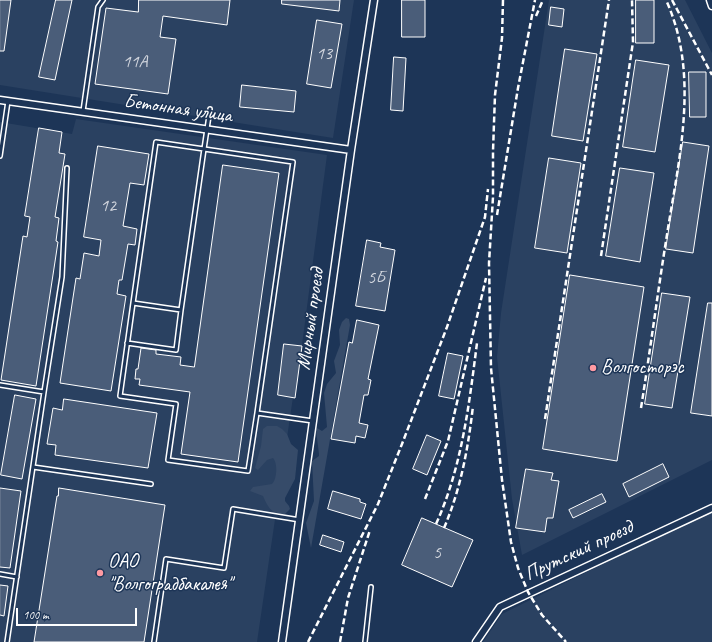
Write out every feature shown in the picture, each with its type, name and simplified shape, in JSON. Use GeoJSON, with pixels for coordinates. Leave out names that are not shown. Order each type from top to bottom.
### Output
{"type":"FeatureCollection","features":[{"type":"Feature","properties":{"kind":"street","name":"Мирный проезд"},"geometry":{"type":"LineString","coordinates":[[282,642],[351,150],[374,0]]}},
{"type":"Feature","properties":{"kind":"street"},"geometry":{"type":"LineString","coordinates":[[710,0],[712,6]]}},
{"type":"Feature","properties":{"kind":"street","name":"Бетонная улица"},"geometry":{"type":"LineString","coordinates":[[0,100],[351,150]]}},
{"type":"Feature","properties":{"kind":"street","name":"Прутский проезд"},"geometry":{"type":"LineString","coordinates":[[476,642],[500,607],[712,508]]}},
{"type":"Feature","properties":{"kind":"lane"},"geometry":{"type":"LineString","coordinates":[[82,112],[98,7],[103,0]]}},
{"type":"Feature","properties":{"kind":"lane"},"geometry":{"type":"LineString","coordinates":[[0,156],[8,101]]}},
{"type":"Feature","properties":{"kind":"lane"},"geometry":{"type":"LineString","coordinates":[[127,343],[176,350],[210,109]]}},
{"type":"Feature","properties":{"kind":"lane"},"geometry":{"type":"LineString","coordinates":[[156,142],[293,162],[248,471],[168,460],[176,404],[120,396],[133,303],[156,142]]}},
{"type":"Feature","properties":{"kind":"lane"},"geometry":{"type":"LineString","coordinates":[[7,642],[62,277],[67,168]]}},
{"type":"Feature","properties":{"kind":"lane"},"geometry":{"type":"LineString","coordinates":[[133,303],[181,310]]}},
{"type":"Feature","properties":{"kind":"lane"},"geometry":{"type":"LineString","coordinates":[[0,385],[44,392]]}},
{"type":"Feature","properties":{"kind":"lane"},"geometry":{"type":"LineString","coordinates":[[257,413],[313,421]]}},
{"type":"Feature","properties":{"kind":"lane"},"geometry":{"type":"LineString","coordinates":[[33,467],[151,484]]}},
{"type":"Feature","properties":{"kind":"lane"},"geometry":{"type":"LineString","coordinates":[[154,642],[166,559],[224,568],[233,509],[300,520]]}},
{"type":"Feature","properties":{"kind":"lane"},"geometry":{"type":"LineString","coordinates":[[0,574],[17,576]]}},
{"type":"Feature","properties":{"kind":"lane"},"geometry":{"type":"LineString","coordinates":[[365,642],[371,587]]}},
{"type":"Feature","properties":{"kind":"shaded area"},"geometry":{"type":"Polygon","coordinates":[[[0,0],[354,0],[333,138],[0,85],[0,0]]]}},
{"type":"Feature","properties":{"kind":"shaded area"},"geometry":{"type":"Polygon","coordinates":[[[549,0],[685,0],[712,53],[712,460],[522,555],[512,499],[497,357],[501,313],[549,0]]]}},
{"type":"Feature","properties":{"kind":"shaded area"},"geometry":{"type":"Polygon","coordinates":[[[76,119],[327,155],[295,398],[293,397],[257,642],[0,642],[0,122],[72,134],[76,119]]]}},
{"type":"Feature","properties":{"kind":"shaded area"},"geometry":{"type":"Polygon","coordinates":[[[346,318],[349,319],[350,325],[311,548],[306,523],[314,501],[312,461],[319,456],[316,430],[317,428],[322,431],[327,427],[324,393],[327,384],[336,373],[334,361],[340,345],[339,330],[342,322],[346,318]]]}},
{"type":"Feature","properties":{"kind":"shaded area"},"geometry":{"type":"Polygon","coordinates":[[[267,426],[277,426],[282,429],[287,434],[291,444],[298,450],[295,479],[285,498],[285,501],[290,509],[285,514],[276,513],[268,507],[263,496],[250,491],[253,487],[272,484],[275,479],[276,464],[273,458],[267,460],[258,470],[255,468],[261,446],[263,429],[267,426]]]}},
{"type":"Feature","properties":{"kind":"shaded area"},"geometry":{"type":"Polygon","coordinates":[[[712,510],[712,642],[483,642],[502,614],[712,510]]]}},
{"type":"Feature","properties":{"kind":"building"},"geometry":{"type":"Polygon","coordinates":[[[0,0],[11,0],[4,51],[0,51],[0,0]]]}},
{"type":"Feature","properties":{"kind":"building"},"geometry":{"type":"Polygon","coordinates":[[[56,0],[72,0],[55,80],[39,77],[56,0]]]}},
{"type":"Feature","properties":{"kind":"building"},"geometry":{"type":"Polygon","coordinates":[[[139,0],[230,0],[227,25],[163,16],[160,37],[176,39],[168,94],[95,84],[106,8],[138,12],[139,0]]]}},
{"type":"Feature","properties":{"kind":"building"},"geometry":{"type":"Polygon","coordinates":[[[282,0],[340,0],[339,11],[282,4],[282,0]]]}},
{"type":"Feature","properties":{"kind":"building"},"geometry":{"type":"Polygon","coordinates":[[[402,0],[425,0],[425,37],[402,37],[402,0]]]}},
{"type":"Feature","properties":{"kind":"building"},"geometry":{"type":"Polygon","coordinates":[[[636,0],[654,0],[654,43],[636,43],[636,0]]]}},
{"type":"Feature","properties":{"kind":"building"},"geometry":{"type":"Polygon","coordinates":[[[551,7],[564,9],[562,27],[549,25],[551,7]]]}},
{"type":"Feature","properties":{"kind":"building"},"geometry":{"type":"Polygon","coordinates":[[[317,20],[342,24],[331,88],[307,84],[317,20]]]}},
{"type":"Feature","properties":{"kind":"building"},"geometry":{"type":"Polygon","coordinates":[[[565,49],[597,54],[583,141],[552,136],[565,49]]]}},
{"type":"Feature","properties":{"kind":"building"},"geometry":{"type":"Polygon","coordinates":[[[394,57],[406,58],[403,111],[391,110],[394,57]]]}},
{"type":"Feature","properties":{"kind":"building"},"geometry":{"type":"Polygon","coordinates":[[[636,60],[669,65],[655,152],[623,147],[636,60]]]}},
{"type":"Feature","properties":{"kind":"building"},"geometry":{"type":"Polygon","coordinates":[[[689,72],[706,72],[706,117],[690,117],[689,72]]]}},
{"type":"Feature","properties":{"kind":"building"},"geometry":{"type":"Polygon","coordinates":[[[242,85],[296,91],[294,112],[240,107],[242,85]]]}},
{"type":"Feature","properties":{"kind":"building"},"geometry":{"type":"Polygon","coordinates":[[[39,128],[62,132],[59,153],[65,154],[55,217],[59,218],[56,241],[58,242],[36,386],[1,380],[23,236],[27,237],[30,217],[25,216],[39,128]]]}},
{"type":"Feature","properties":{"kind":"building"},"geometry":{"type":"Polygon","coordinates":[[[683,142],[709,146],[693,253],[666,249],[683,142]]]}},
{"type":"Feature","properties":{"kind":"building"},"geometry":{"type":"Polygon","coordinates":[[[98,146],[149,154],[144,185],[130,183],[123,226],[137,229],[135,245],[128,244],[122,280],[119,280],[117,294],[126,296],[111,391],[60,383],[76,278],[80,279],[84,253],[99,256],[101,240],[84,237],[98,146]]]}},
{"type":"Feature","properties":{"kind":"building"},"geometry":{"type":"Polygon","coordinates":[[[549,158],[581,163],[567,253],[535,248],[549,158]]]}},
{"type":"Feature","properties":{"kind":"building"},"geometry":{"type":"Polygon","coordinates":[[[223,165],[279,173],[238,462],[181,454],[190,392],[139,385],[140,379],[135,379],[141,348],[156,350],[156,354],[181,357],[180,365],[194,367],[223,165]]]}},
{"type":"Feature","properties":{"kind":"building"},"geometry":{"type":"Polygon","coordinates":[[[620,168],[654,173],[640,262],[606,256],[620,168]]]}},
{"type":"Feature","properties":{"kind":"building"},"geometry":{"type":"Polygon","coordinates":[[[367,240],[381,243],[380,247],[395,250],[385,311],[356,306],[367,240]]]}},
{"type":"Feature","properties":{"kind":"building","name":"Волгосторэс"},"geometry":{"type":"Polygon","coordinates":[[[570,275],[644,287],[617,461],[543,449],[570,275]]]}},
{"type":"Feature","properties":{"kind":"building"},"geometry":{"type":"Polygon","coordinates":[[[662,293],[690,297],[672,408],[645,404],[662,293]]]}},
{"type":"Feature","properties":{"kind":"building"},"geometry":{"type":"Polygon","coordinates":[[[708,303],[712,303],[712,416],[691,413],[708,303]]]}},
{"type":"Feature","properties":{"kind":"building"},"geometry":{"type":"Polygon","coordinates":[[[357,320],[379,325],[368,379],[371,380],[368,395],[364,395],[359,423],[368,425],[365,438],[356,436],[355,443],[331,439],[349,342],[352,343],[357,320]]]}},
{"type":"Feature","properties":{"kind":"building"},"geometry":{"type":"Polygon","coordinates":[[[284,344],[302,346],[295,398],[278,395],[284,344]]]}},
{"type":"Feature","properties":{"kind":"building"},"geometry":{"type":"Polygon","coordinates":[[[448,353],[463,356],[454,399],[439,396],[448,353]]]}},
{"type":"Feature","properties":{"kind":"building"},"geometry":{"type":"Polygon","coordinates":[[[15,395],[36,399],[22,479],[1,475],[15,395]]]}},
{"type":"Feature","properties":{"kind":"building"},"geometry":{"type":"Polygon","coordinates":[[[64,399],[157,413],[148,468],[55,455],[56,445],[47,444],[53,408],[62,410],[64,399]]]}},
{"type":"Feature","properties":{"kind":"building"},"geometry":{"type":"Polygon","coordinates":[[[427,435],[441,441],[427,475],[413,469],[427,435]]]}},
{"type":"Feature","properties":{"kind":"building"},"geometry":{"type":"Polygon","coordinates":[[[663,464],[669,477],[629,497],[623,484],[663,464]]]}},
{"type":"Feature","properties":{"kind":"building"},"geometry":{"type":"Polygon","coordinates":[[[526,469],[553,473],[551,480],[559,481],[553,518],[547,518],[545,532],[516,528],[526,469]]]}},
{"type":"Feature","properties":{"kind":"building"},"geometry":{"type":"Polygon","coordinates":[[[0,488],[21,491],[10,568],[0,567],[0,488]]]}},
{"type":"Feature","properties":{"kind":"building","name":"ОАО \"Волгоградбакалея\""},"geometry":{"type":"Polygon","coordinates":[[[59,488],[165,505],[144,642],[34,642],[59,488]]]}},
{"type":"Feature","properties":{"kind":"building"},"geometry":{"type":"Polygon","coordinates":[[[333,491],[360,499],[360,502],[366,504],[361,519],[328,509],[333,491]]]}},
{"type":"Feature","properties":{"kind":"building"},"geometry":{"type":"Polygon","coordinates":[[[602,494],[606,502],[573,518],[569,510],[602,494]]]}},
{"type":"Feature","properties":{"kind":"building"},"geometry":{"type":"Polygon","coordinates":[[[422,518],[473,540],[452,587],[402,565],[422,518]]]}},
{"type":"Feature","properties":{"kind":"building"},"geometry":{"type":"Polygon","coordinates":[[[323,535],[344,542],[341,552],[320,545],[323,535]]]}},
{"type":"Feature","properties":{"kind":"building"},"geometry":{"type":"Polygon","coordinates":[[[0,585],[8,586],[4,616],[0,615],[0,585]]]}},
{"type":"Feature","properties":{"kind":"railway"},"geometry":{"type":"LineString","coordinates":[[503,0],[502,38],[495,95],[493,197],[489,263],[491,368],[502,480],[511,542],[518,568],[528,592],[542,615],[566,642]]}},
{"type":"Feature","properties":{"kind":"railway"},"geometry":{"type":"LineString","coordinates":[[497,215],[518,88],[535,0]]}},
{"type":"Feature","properties":{"kind":"railway"},"geometry":{"type":"LineString","coordinates":[[536,16],[543,0]]}},
{"type":"Feature","properties":{"kind":"railway"},"geometry":{"type":"LineString","coordinates":[[545,419],[609,0]]}},
{"type":"Feature","properties":{"kind":"railway"},"geometry":{"type":"LineString","coordinates":[[601,256],[633,42],[632,0]]}},
{"type":"Feature","properties":{"kind":"railway"},"geometry":{"type":"LineString","coordinates":[[641,408],[681,150],[684,119],[685,89],[682,59],[677,29],[666,0]]}},
{"type":"Feature","properties":{"kind":"railway"},"geometry":{"type":"LineString","coordinates":[[672,0],[712,75]]}},
{"type":"Feature","properties":{"kind":"railway"},"geometry":{"type":"LineString","coordinates":[[308,642],[378,504],[402,444],[447,327],[485,217],[488,189]]}},
{"type":"Feature","properties":{"kind":"railway"},"geometry":{"type":"LineString","coordinates":[[425,499],[448,441],[486,278]]}},
{"type":"Feature","properties":{"kind":"railway"},"geometry":{"type":"LineString","coordinates":[[436,524],[445,502],[458,458],[471,389],[477,343]]}},
{"type":"Feature","properties":{"kind":"railway"},"geometry":{"type":"LineString","coordinates":[[444,528],[455,498],[463,468],[473,406]]}},
{"type":"Feature","properties":{"kind":"railway"},"geometry":{"type":"LineString","coordinates":[[340,642],[348,598],[370,530]]}},
{"type":"Feature","properties":{"kind":"place","name":"Волгосторэс"},"geometry":{"type":"Point","coordinates":[593,368]}},
{"type":"Feature","properties":{"kind":"place","name":"ОАО \"Волгоградбакалея\""},"geometry":{"type":"Point","coordinates":[100,573]}}]}
